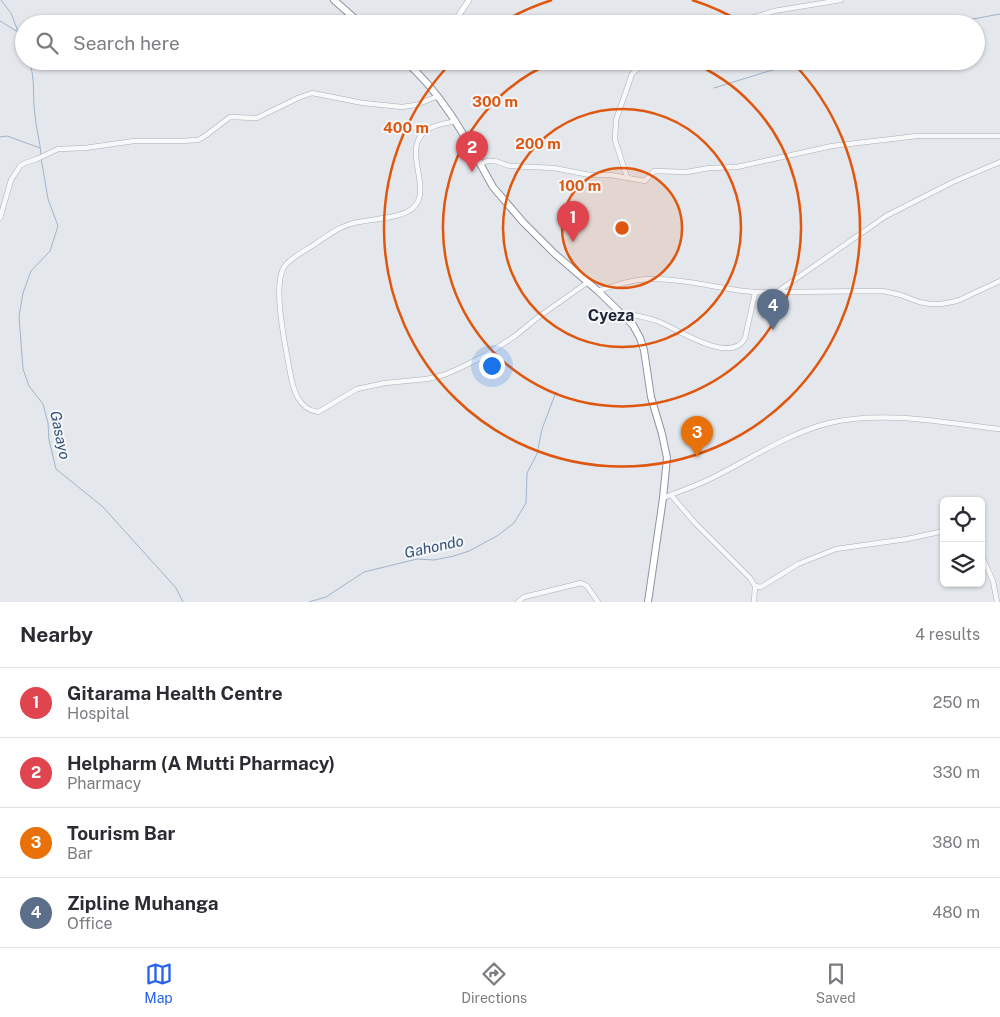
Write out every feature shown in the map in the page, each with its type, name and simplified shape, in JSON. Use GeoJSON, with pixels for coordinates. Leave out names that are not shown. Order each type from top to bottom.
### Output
{"type":"FeatureCollection","features":[{"type":"Feature","properties":{"kind":"highway"},"geometry":{"type":"LineString","coordinates":[[334,0],[351,15]]}},
{"type":"Feature","properties":{"kind":"highway"},"geometry":{"type":"LineString","coordinates":[[415,70],[438,96],[456,122],[498,193],[519,218],[555,254],[598,291],[633,325],[640,338],[644,350],[651,397],[666,452],[663,498],[648,602]]}},
{"type":"Feature","properties":{"kind":"main road"},"geometry":{"type":"LineString","coordinates":[[459,15],[469,0]]}},
{"type":"Feature","properties":{"kind":"street"},"geometry":{"type":"LineString","coordinates":[[762,15],[774,11],[841,0]]}},
{"type":"Feature","properties":{"kind":"street"},"geometry":{"type":"LineString","coordinates":[[627,177],[615,140],[616,120],[632,74],[636,70]]}},
{"type":"Feature","properties":{"kind":"street"},"geometry":{"type":"LineString","coordinates":[[0,218],[11,180],[20,166],[38,160],[58,149],[134,142],[198,140],[230,117],[257,118],[312,93],[363,103],[402,107],[416,105],[438,96]]}},
{"type":"Feature","properties":{"kind":"street"},"geometry":{"type":"LineString","coordinates":[[456,122],[430,128],[422,135],[416,159],[421,188],[418,201],[414,207],[403,213],[355,223],[337,229],[292,260],[282,272],[279,290],[280,309],[292,383],[301,403],[312,411],[318,412],[357,389],[386,383],[427,379],[453,371],[500,346],[588,282]]}},
{"type":"Feature","properties":{"kind":"street"},"geometry":{"type":"LineString","coordinates":[[480,164],[487,161],[495,161],[510,166],[554,168],[596,176],[611,175],[644,181],[657,170],[687,172],[709,168],[737,167],[826,147],[935,135],[1000,136]]}},
{"type":"Feature","properties":{"kind":"street"},"geometry":{"type":"LineString","coordinates":[[777,292],[886,216],[952,182],[1000,162]]}},
{"type":"Feature","properties":{"kind":"street"},"geometry":{"type":"LineString","coordinates":[[598,291],[654,278],[755,293],[883,290],[918,302],[941,304],[956,302],[1000,281]]}},
{"type":"Feature","properties":{"kind":"street"},"geometry":{"type":"LineString","coordinates":[[621,313],[658,321],[704,343],[733,348],[742,343],[745,338],[755,293]]}},
{"type":"Feature","properties":{"kind":"street"},"geometry":{"type":"LineString","coordinates":[[663,498],[714,477],[796,434],[834,422],[866,418],[888,418],[1000,429]]}},
{"type":"Feature","properties":{"kind":"street"},"geometry":{"type":"LineString","coordinates":[[671,495],[695,523],[748,576],[755,586],[754,602]]}},
{"type":"Feature","properties":{"kind":"street"},"geometry":{"type":"LineString","coordinates":[[755,586],[761,587],[798,564],[836,549],[907,539],[940,532]]}},
{"type":"Feature","properties":{"kind":"street"},"geometry":{"type":"LineString","coordinates":[[985,563],[993,581],[997,602]]}},
{"type":"Feature","properties":{"kind":"street"},"geometry":{"type":"LineString","coordinates":[[518,602],[524,597],[581,583],[587,586],[598,602]]}},
{"type":"Feature","properties":{"kind":"waterway","name":"Gasayo"},"geometry":{"type":"LineString","coordinates":[[1,0],[11,13],[15,23]]}},
{"type":"Feature","properties":{"kind":"waterway"},"geometry":{"type":"LineString","coordinates":[[985,17],[1000,14]]}},
{"type":"Feature","properties":{"kind":"waterway"},"geometry":{"type":"LineString","coordinates":[[0,21],[15,30]]}},
{"type":"Feature","properties":{"kind":"waterway","name":"Gasayo"},"geometry":{"type":"LineString","coordinates":[[31,70],[34,108],[41,154]]}},
{"type":"Feature","properties":{"kind":"waterway"},"geometry":{"type":"LineString","coordinates":[[714,88],[774,70]]}},
{"type":"Feature","properties":{"kind":"waterway"},"geometry":{"type":"LineString","coordinates":[[0,137],[7,136],[40,148]]}},
{"type":"Feature","properties":{"kind":"waterway","name":"Gasayo"},"geometry":{"type":"LineString","coordinates":[[41,158],[48,199],[58,226],[50,251],[31,271],[23,293],[19,316],[23,369],[29,386],[43,404],[56,469],[103,507],[176,588],[183,602]]}},
{"type":"Feature","properties":{"kind":"waterway","name":"Gahondo"},"geometry":{"type":"LineString","coordinates":[[309,602],[326,597],[364,572],[417,559],[434,560],[469,551],[497,536],[514,523],[526,503],[527,473],[537,454],[542,429],[556,392]]}},
{"type":"Feature","properties":{"kind":"place","name":"Helpharm (A Mutti Pharmacy)"},"geometry":{"type":"Point","coordinates":[472,172]}},
{"type":"Feature","properties":{"kind":"place","name":"Gitarama Health Centre"},"geometry":{"type":"Point","coordinates":[573,242]}},
{"type":"Feature","properties":{"kind":"place","name":"Zipline Muhanga"},"geometry":{"type":"Point","coordinates":[773,330]}},
{"type":"Feature","properties":{"kind":"place","name":"Tourism Bar"},"geometry":{"type":"Point","coordinates":[697,457]}},
{"type":"Feature","properties":{"kind":"district","name":"Cyeza"},"geometry":{"type":"Point","coordinates":[611,315]}}]}
